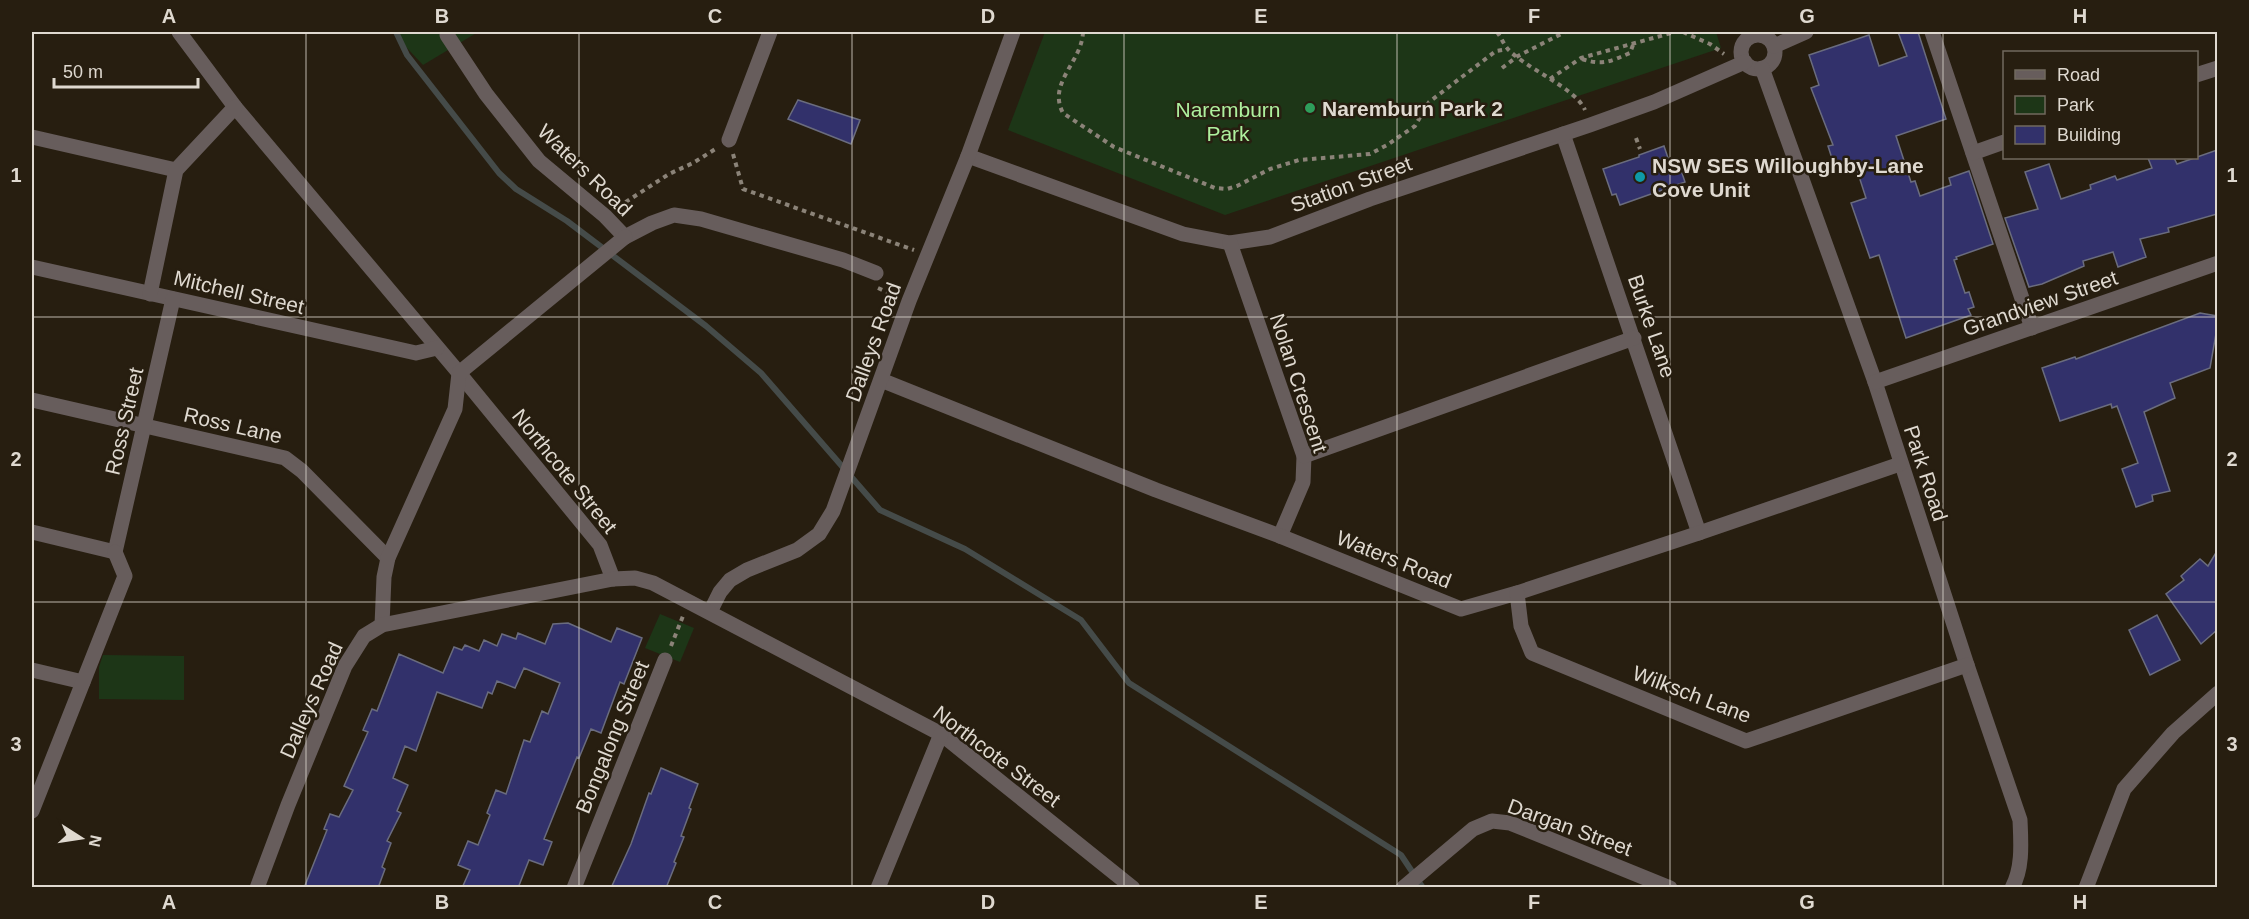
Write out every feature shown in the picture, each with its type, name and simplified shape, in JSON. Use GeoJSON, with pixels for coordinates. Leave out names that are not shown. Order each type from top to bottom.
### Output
{"type":"FeatureCollection","features":[{"type":"Feature","properties":{"kind":"street","name":"Northcote Street"},"geometry":{"type":"LineString","coordinates":[[179,32],[235,107],[600,545],[613,579],[635,578],[653,583],[941,734],[1133,888]]}},
{"type":"Feature","properties":{"kind":"street"},"geometry":{"type":"LineString","coordinates":[[729,140],[770,32]]}},
{"type":"Feature","properties":{"kind":"street","name":"Dalleys Road"},"geometry":{"type":"LineString","coordinates":[[710,612],[720,592],[730,580],[747,570],[797,550],[819,534],[833,511],[909,301],[968,156],[1013,32]]}},
{"type":"Feature","properties":{"kind":"street"},"geometry":{"type":"LineString","coordinates":[[1774,46],[1806,32]]}},
{"type":"Feature","properties":{"kind":"street"},"geometry":{"type":"LineString","coordinates":[[1932,32],[2032,328]]}},
{"type":"Feature","properties":{"kind":"street"},"geometry":{"type":"LineString","coordinates":[[1751,34],[1766,36],[1774,46],[1772,61],[1762,68],[1739,64],[1741,48],[1751,34]]}},
{"type":"Feature","properties":{"kind":"street","name":"Waters Road"},"geometry":{"type":"LineString","coordinates":[[447,35],[486,94],[539,161],[605,216],[625,237],[674,215],[701,219],[843,260],[876,273]]}},
{"type":"Feature","properties":{"kind":"street","name":"Station Street"},"geometry":{"type":"LineString","coordinates":[[968,156],[1183,234],[1230,243],[1270,237],[1370,199],[1654,102],[1739,64]]}},
{"type":"Feature","properties":{"kind":"street","name":"Park Road"},"geometry":{"type":"LineString","coordinates":[[1762,68],[1875,382],[1900,464],[2020,820],[2022,847],[2017,886]]}},
{"type":"Feature","properties":{"kind":"street"},"geometry":{"type":"LineString","coordinates":[[2198,74],[2217,68]]}},
{"type":"Feature","properties":{"kind":"street"},"geometry":{"type":"LineString","coordinates":[[150,294],[176,170],[235,107]]}},
{"type":"Feature","properties":{"kind":"street","name":"Burke Lane"},"geometry":{"type":"LineString","coordinates":[[1563,134],[1700,533]]}},
{"type":"Feature","properties":{"kind":"street"},"geometry":{"type":"LineString","coordinates":[[32,137],[176,170]]}},
{"type":"Feature","properties":{"kind":"street"},"geometry":{"type":"LineString","coordinates":[[1973,153],[2003,142]]}},
{"type":"Feature","properties":{"kind":"street"},"geometry":{"type":"LineString","coordinates":[[382,625],[384,577],[388,558],[455,409],[459,373],[625,237]]}},
{"type":"Feature","properties":{"kind":"street","name":"Nolan Crescent"},"geometry":{"type":"LineString","coordinates":[[1230,243],[1304,456],[1303,482],[1280,536]]}},
{"type":"Feature","properties":{"kind":"street","name":"Grandview Street"},"geometry":{"type":"LineString","coordinates":[[1875,382],[2217,263]]}},
{"type":"Feature","properties":{"kind":"street","name":"Mitchell Street"},"geometry":{"type":"LineString","coordinates":[[32,267],[416,353],[437,348]]}},
{"type":"Feature","properties":{"kind":"street","name":"Ross Street"},"geometry":{"type":"LineString","coordinates":[[116,552],[173,299]]}},
{"type":"Feature","properties":{"kind":"street"},"geometry":{"type":"LineString","coordinates":[[1304,456],[1634,338]]}},
{"type":"Feature","properties":{"kind":"street","name":"Waters Road"},"geometry":{"type":"LineString","coordinates":[[881,380],[1461,609],[1700,533],[1900,464]]}},
{"type":"Feature","properties":{"kind":"street","name":"Ross Lane"},"geometry":{"type":"LineString","coordinates":[[32,400],[285,458],[302,471],[388,558]]}},
{"type":"Feature","properties":{"kind":"street"},"geometry":{"type":"LineString","coordinates":[[32,532],[116,552],[125,576],[33,806]]}},
{"type":"Feature","properties":{"kind":"street","name":"Dalleys Road"},"geometry":{"type":"LineString","coordinates":[[257,888],[345,666],[364,636],[382,625],[613,579]]}},
{"type":"Feature","properties":{"kind":"street","name":"Wilksch Lane"},"geometry":{"type":"LineString","coordinates":[[1517,592],[1521,626],[1532,653],[1746,741],[1967,665]]}},
{"type":"Feature","properties":{"kind":"street","name":"Bongalong Street"},"geometry":{"type":"LineString","coordinates":[[574,888],[665,660]]}},
{"type":"Feature","properties":{"kind":"street"},"geometry":{"type":"LineString","coordinates":[[32,670],[83,682]]}},
{"type":"Feature","properties":{"kind":"street"},"geometry":{"type":"LineString","coordinates":[[2086,888],[2124,789],[2174,733],[2217,693]]}},
{"type":"Feature","properties":{"kind":"street"},"geometry":{"type":"LineString","coordinates":[[878,888],[941,734]]}},
{"type":"Feature","properties":{"kind":"street","name":"Dargan Street"},"geometry":{"type":"LineString","coordinates":[[1403,888],[1473,829],[1492,821],[1510,823],[1670,888]]}},
{"type":"Feature","properties":{"kind":"path"},"geometry":{"type":"LineString","coordinates":[[1083,32],[1083,40],[1074,62],[1061,80],[1058,91],[1058,105],[1063,113],[1114,147],[1215,188],[1227,189],[1270,169],[1299,160],[1370,154],[1415,126],[1429,102],[1496,51],[1508,49]]}},
{"type":"Feature","properties":{"kind":"path"},"geometry":{"type":"LineString","coordinates":[[1497,32],[1508,49],[1583,105],[1586,112]]}},
{"type":"Feature","properties":{"kind":"path"},"geometry":{"type":"LineString","coordinates":[[1502,68],[1518,56],[1565,32]]}},
{"type":"Feature","properties":{"kind":"path"},"geometry":{"type":"LineString","coordinates":[[1550,79],[1581,58],[1675,32]]}},
{"type":"Feature","properties":{"kind":"path"},"geometry":{"type":"LineString","coordinates":[[1683,32],[1710,44],[1739,64]]}},
{"type":"Feature","properties":{"kind":"path"},"geometry":{"type":"LineString","coordinates":[[1581,58],[1597,64],[1615,60],[1630,53],[1633,45]]}},
{"type":"Feature","properties":{"kind":"path"},"geometry":{"type":"LineString","coordinates":[[1636,138],[1640,149]]}},
{"type":"Feature","properties":{"kind":"path"},"geometry":{"type":"LineString","coordinates":[[605,216],[669,174],[693,163],[729,140],[743,189],[927,255]]}},
{"type":"Feature","properties":{"kind":"path"},"geometry":{"type":"LineString","coordinates":[[876,273],[874,287],[909,301]]}},
{"type":"Feature","properties":{"kind":"path","name":"Bongalong Street"},"geometry":{"type":"LineString","coordinates":[[665,660],[689,602]]}},
{"type":"Feature","properties":{"kind":"green space"},"geometry":{"type":"Polygon","coordinates":[[[392,32],[478,32],[423,65],[392,32]]]}},
{"type":"Feature","properties":{"kind":"green space","name":"Naremburn Park"},"geometry":{"type":"Polygon","coordinates":[[[1045,32],[1716,32],[1721,48],[1225,215],[1008,130],[1045,32]]]}},
{"type":"Feature","properties":{"kind":"green space"},"geometry":{"type":"Polygon","coordinates":[[[660,614],[694,628],[680,662],[645,648],[660,614]]]}},
{"type":"Feature","properties":{"kind":"green space"},"geometry":{"type":"Polygon","coordinates":[[[103,655],[184,656],[184,700],[99,699],[99,667],[103,655]]]}},
{"type":"Feature","properties":{"kind":"building"},"geometry":{"type":"Polygon","coordinates":[[[1898,32],[1918,32],[1946,119],[1896,136],[1911,182],[1915,181],[1920,196],[1951,185],[1949,178],[1969,171],[1993,244],[1956,257],[1957,259],[1954,260],[1965,293],[1969,292],[1974,307],[1968,309],[1971,315],[1906,338],[1879,255],[1870,258],[1851,203],[1866,198],[1855,164],[1836,171],[1828,146],[1833,145],[1811,88],[1819,85],[1809,55],[1869,35],[1879,66],[1907,56],[1898,32]]]}},
{"type":"Feature","properties":{"kind":"building"},"geometry":{"type":"Polygon","coordinates":[[[798,100],[860,120],[851,144],[788,119],[798,100]]]}},
{"type":"Feature","properties":{"kind":"building","name":"NSW SES Willoughby-Lane Cove Unit"},"geometry":{"type":"Polygon","coordinates":[[[1664,146],[1672,170],[1680,167],[1685,182],[1620,205],[1616,194],[1612,195],[1603,169],[1664,146]]]}},
{"type":"Feature","properties":{"kind":"building"},"geometry":{"type":"Polygon","coordinates":[[[2217,150],[2217,214],[2168,228],[2169,232],[2140,239],[2146,257],[2118,267],[2113,252],[2083,261],[2084,266],[2042,284],[2029,287],[2005,218],[2038,209],[2025,172],[2049,164],[2061,199],[2091,189],[2090,185],[2115,176],[2117,180],[2152,168],[2148,159],[2174,159],[2177,164],[2198,159],[2198,157],[2217,150]]]}},
{"type":"Feature","properties":{"kind":"building"},"geometry":{"type":"Polygon","coordinates":[[[2200,313],[2217,316],[2210,368],[2170,383],[2175,398],[2144,412],[2170,491],[2152,495],[2153,501],[2136,507],[2122,469],[2138,463],[2117,406],[2112,408],[2111,404],[2060,421],[2042,368],[2075,357],[2076,359],[2200,313]]]}},
{"type":"Feature","properties":{"kind":"building"},"geometry":{"type":"Polygon","coordinates":[[[2217,551],[2217,630],[2201,644],[2166,594],[2184,580],[2181,576],[2200,559],[2208,566],[2217,551]]]}},
{"type":"Feature","properties":{"kind":"building"},"geometry":{"type":"Polygon","coordinates":[[[2157,615],[2180,660],[2150,675],[2129,630],[2157,615]]]}},
{"type":"Feature","properties":{"kind":"building"},"geometry":{"type":"Polygon","coordinates":[[[568,623],[611,642],[617,628],[642,638],[624,684],[620,682],[601,733],[591,729],[579,758],[577,757],[544,839],[552,842],[543,865],[529,860],[518,888],[462,888],[470,870],[458,865],[468,841],[478,845],[490,815],[487,813],[496,790],[506,794],[524,740],[530,742],[542,711],[548,714],[560,683],[524,668],[515,688],[497,681],[492,694],[488,692],[482,708],[437,692],[416,751],[405,746],[393,778],[408,785],[397,811],[401,813],[387,841],[391,843],[382,867],[385,869],[378,888],[304,888],[327,830],[324,829],[330,814],[339,817],[353,790],[344,786],[368,732],[363,730],[372,709],[377,711],[399,654],[443,673],[454,647],[462,650],[465,645],[479,651],[484,640],[497,646],[502,634],[516,639],[518,633],[545,644],[553,624],[568,623]]]}},
{"type":"Feature","properties":{"kind":"building"},"geometry":{"type":"Polygon","coordinates":[[[661,768],[698,784],[681,836],[684,837],[674,862],[676,863],[666,888],[611,888],[631,844],[649,793],[651,794],[661,768]]]}},
{"type":"Feature","properties":{"kind":"waterway"},"geometry":{"type":"LineString","coordinates":[[396,32],[407,55],[499,173],[516,189],[567,221],[706,326],[761,373],[880,510],[965,549],[1081,620],[1129,683],[1401,855],[1423,888]]}},
{"type":"Feature","properties":{"kind":"place","name":"Naremburn Park 2"},"geometry":{"type":"Point","coordinates":[1310,108]}},
{"type":"Feature","properties":{"kind":"place","name":"NSW SES Willoughby-Lane Cove Unit"},"geometry":{"type":"Point","coordinates":[1640,177]}}]}
